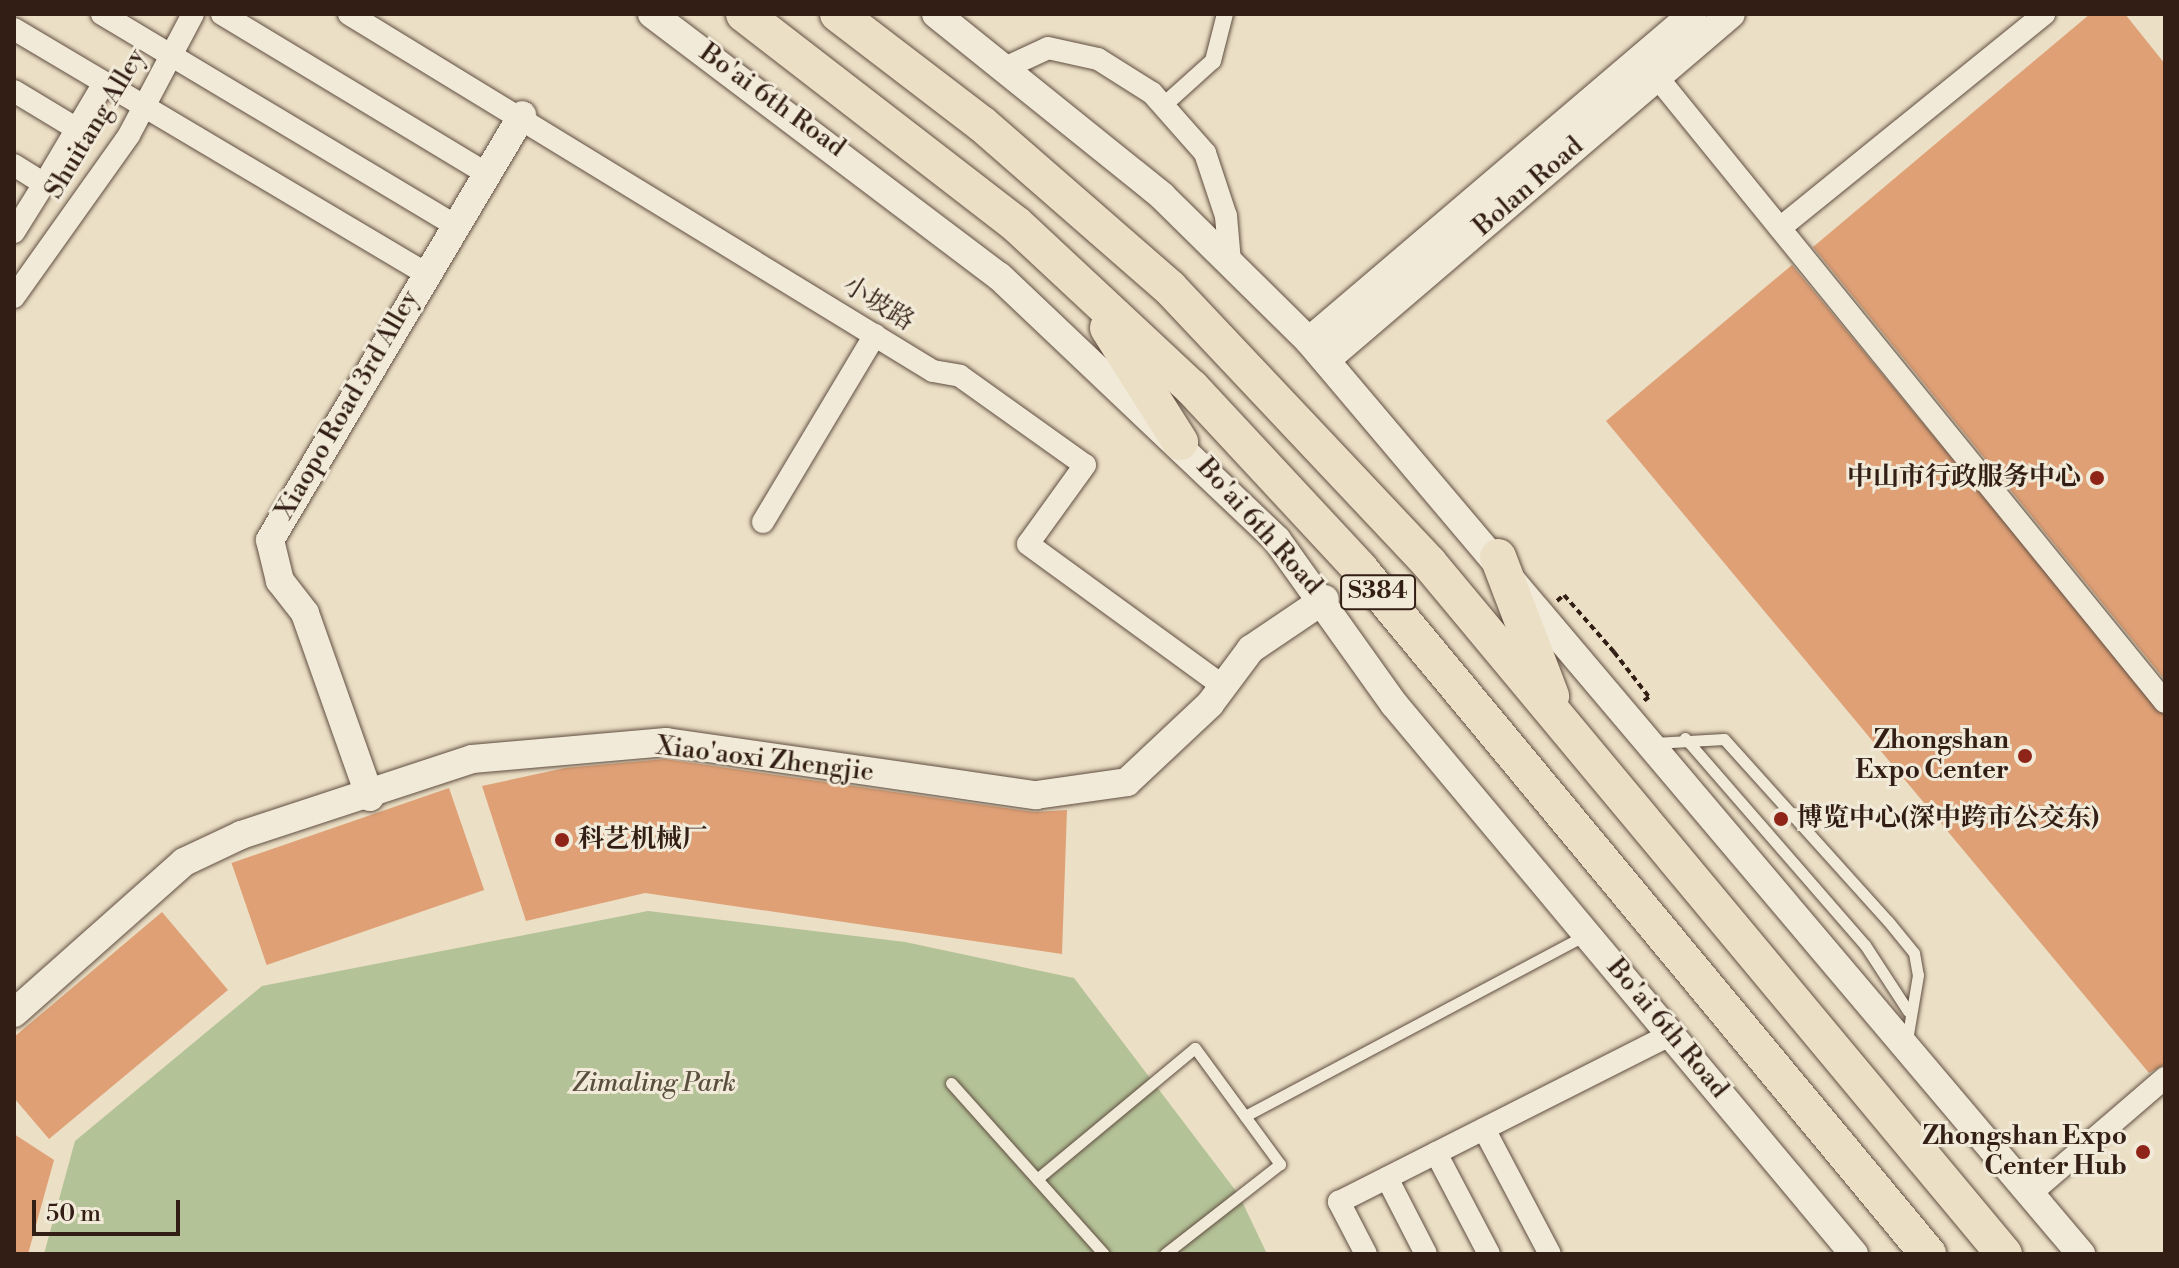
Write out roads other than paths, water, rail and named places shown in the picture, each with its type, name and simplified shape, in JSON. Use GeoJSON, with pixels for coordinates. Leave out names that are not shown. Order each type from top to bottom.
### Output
{"type":"FeatureCollection","features":[{"type":"Feature","properties":{"kind":"highway","name":"Bo'ai 6th Road"},"geometry":{"type":"LineString","coordinates":[[744,14],[981,196],[1192,388],[1360,569],[1928,1254]]}},
{"type":"Feature","properties":{"kind":"highway","name":"S384"},"geometry":{"type":"LineString","coordinates":[[838,14],[982,124],[1170,288],[1429,563],[1563,728],[2004,1254]]}},
{"type":"Feature","properties":{"kind":"highway"},"geometry":{"type":"LineString","coordinates":[[1079,283],[1180,442]]}},
{"type":"Feature","properties":{"kind":"highway"},"geometry":{"type":"LineString","coordinates":[[1498,557],[1563,728]]}},
{"type":"Feature","properties":{"kind":"street"},"geometry":{"type":"LineString","coordinates":[[102,14],[455,225]]}},
{"type":"Feature","properties":{"kind":"street","name":"Shuitang Alley"},"geometry":{"type":"LineString","coordinates":[[14,297],[144,106],[193,14]]}},
{"type":"Feature","properties":{"kind":"street"},"geometry":{"type":"LineString","coordinates":[[222,14],[486,173]]}},
{"type":"Feature","properties":{"kind":"street","name":"小坡路"},"geometry":{"type":"LineString","coordinates":[[349,14],[522,115],[933,371],[960,376],[1085,465],[1028,544],[1223,686]]}},
{"type":"Feature","properties":{"kind":"street","name":"Bo'ai 6th Road"},"geometry":{"type":"LineString","coordinates":[[652,14],[999,276],[1180,442],[1325,599],[1394,704],[1854,1254]]}},
{"type":"Feature","properties":{"kind":"street"},"geometry":{"type":"LineString","coordinates":[[936,14],[1162,196],[1318,350],[1498,557],[1906,1049],[2081,1254]]}},
{"type":"Feature","properties":{"kind":"street"},"geometry":{"type":"LineString","coordinates":[[956,14],[976,45]]}},
{"type":"Feature","properties":{"kind":"street"},"geometry":{"type":"LineString","coordinates":[[1163,106],[1213,61],[1225,14]]}},
{"type":"Feature","properties":{"kind":"street","name":"Bolan Road"},"geometry":{"type":"LineString","coordinates":[[1318,350],[1693,14]]}},
{"type":"Feature","properties":{"kind":"street","name":"Bolan Road"},"geometry":{"type":"LineString","coordinates":[[1318,350],[1731,14]]}},
{"type":"Feature","properties":{"kind":"street"},"geometry":{"type":"LineString","coordinates":[[1780,228],[2044,14]]}},
{"type":"Feature","properties":{"kind":"street"},"geometry":{"type":"LineString","coordinates":[[14,29],[425,273]]}},
{"type":"Feature","properties":{"kind":"street"},"geometry":{"type":"LineString","coordinates":[[1005,68],[1048,48],[1085,56],[1163,106],[1205,153],[1226,216],[1230,262]]}},
{"type":"Feature","properties":{"kind":"street"},"geometry":{"type":"LineString","coordinates":[[1657,77],[2165,702]]}},
{"type":"Feature","properties":{"kind":"street"},"geometry":{"type":"LineString","coordinates":[[14,232],[104,83]]}},
{"type":"Feature","properties":{"kind":"street"},"geometry":{"type":"LineString","coordinates":[[14,91],[77,129]]}},
{"type":"Feature","properties":{"kind":"street","name":"Xiaopo Road 3rd Alley"},"geometry":{"type":"LineString","coordinates":[[370,797],[305,613],[280,581],[270,540],[425,273],[522,115]]}},
{"type":"Feature","properties":{"kind":"street"},"geometry":{"type":"LineString","coordinates":[[14,165],[44,184]]}},
{"type":"Feature","properties":{"kind":"street"},"geometry":{"type":"LineString","coordinates":[[763,522],[875,335]]}},
{"type":"Feature","properties":{"kind":"street","name":"Xiao'aoxi Zhengjie"},"geometry":{"type":"LineString","coordinates":[[14,1013],[184,862],[241,835],[370,797],[472,759],[666,742],[1036,795],[1127,782],[1223,686],[1251,649],[1325,599]]}},
{"type":"Feature","properties":{"kind":"street"},"geometry":{"type":"LineString","coordinates":[[1366,1254],[1339,1202],[1672,1034]]}},
{"type":"Feature","properties":{"kind":"street"},"geometry":{"type":"LineString","coordinates":[[2030,1194],[2165,1078]]}},
{"type":"Feature","properties":{"kind":"street"},"geometry":{"type":"LineString","coordinates":[[1484,1129],[1550,1254]]}},
{"type":"Feature","properties":{"kind":"street"},"geometry":{"type":"LineString","coordinates":[[1436,1153],[1489,1254]]}},
{"type":"Feature","properties":{"kind":"street"},"geometry":{"type":"LineString","coordinates":[[1387,1178],[1426,1254]]}},
{"type":"Feature","properties":{"kind":"lane"},"geometry":{"type":"LineString","coordinates":[[1685,738],[1865,945],[1904,996],[1909,1016]]}},
{"type":"Feature","properties":{"kind":"lane"},"geometry":{"type":"LineString","coordinates":[[1652,743],[1685,738],[1724,739],[1744,755],[1914,953],[1918,975],[1906,1049]]}},
{"type":"Feature","properties":{"kind":"lane"},"geometry":{"type":"LineString","coordinates":[[1245,1116],[1588,934]]}},
{"type":"Feature","properties":{"kind":"lane"},"geometry":{"type":"LineString","coordinates":[[1037,1179],[1195,1048],[1280,1164],[1165,1254]]}},
{"type":"Feature","properties":{"kind":"lane"},"geometry":{"type":"LineString","coordinates":[[951,1083],[1104,1254]]}},
{"type":"Feature","properties":{"kind":"place","name":"中山市行政服务中心"},"geometry":{"type":"Point","coordinates":[2097,478]}},
{"type":"Feature","properties":{"kind":"place","name":"Zhongshan Expo Center"},"geometry":{"type":"Point","coordinates":[2025,756]}},
{"type":"Feature","properties":{"kind":"place","name":"博览中心(深中跨市公交东)"},"geometry":{"type":"Point","coordinates":[1781,819]}},
{"type":"Feature","properties":{"kind":"place","name":"科艺机械厂"},"geometry":{"type":"Point","coordinates":[562,840]}},
{"type":"Feature","properties":{"kind":"place","name":"Zhongshan Expo Center Hub"},"geometry":{"type":"Point","coordinates":[2143,1152]}},
{"type":"Feature","properties":{"kind":"park label","name":"Zimaling Park"},"geometry":{"type":"Point","coordinates":[654,1084]}}]}
